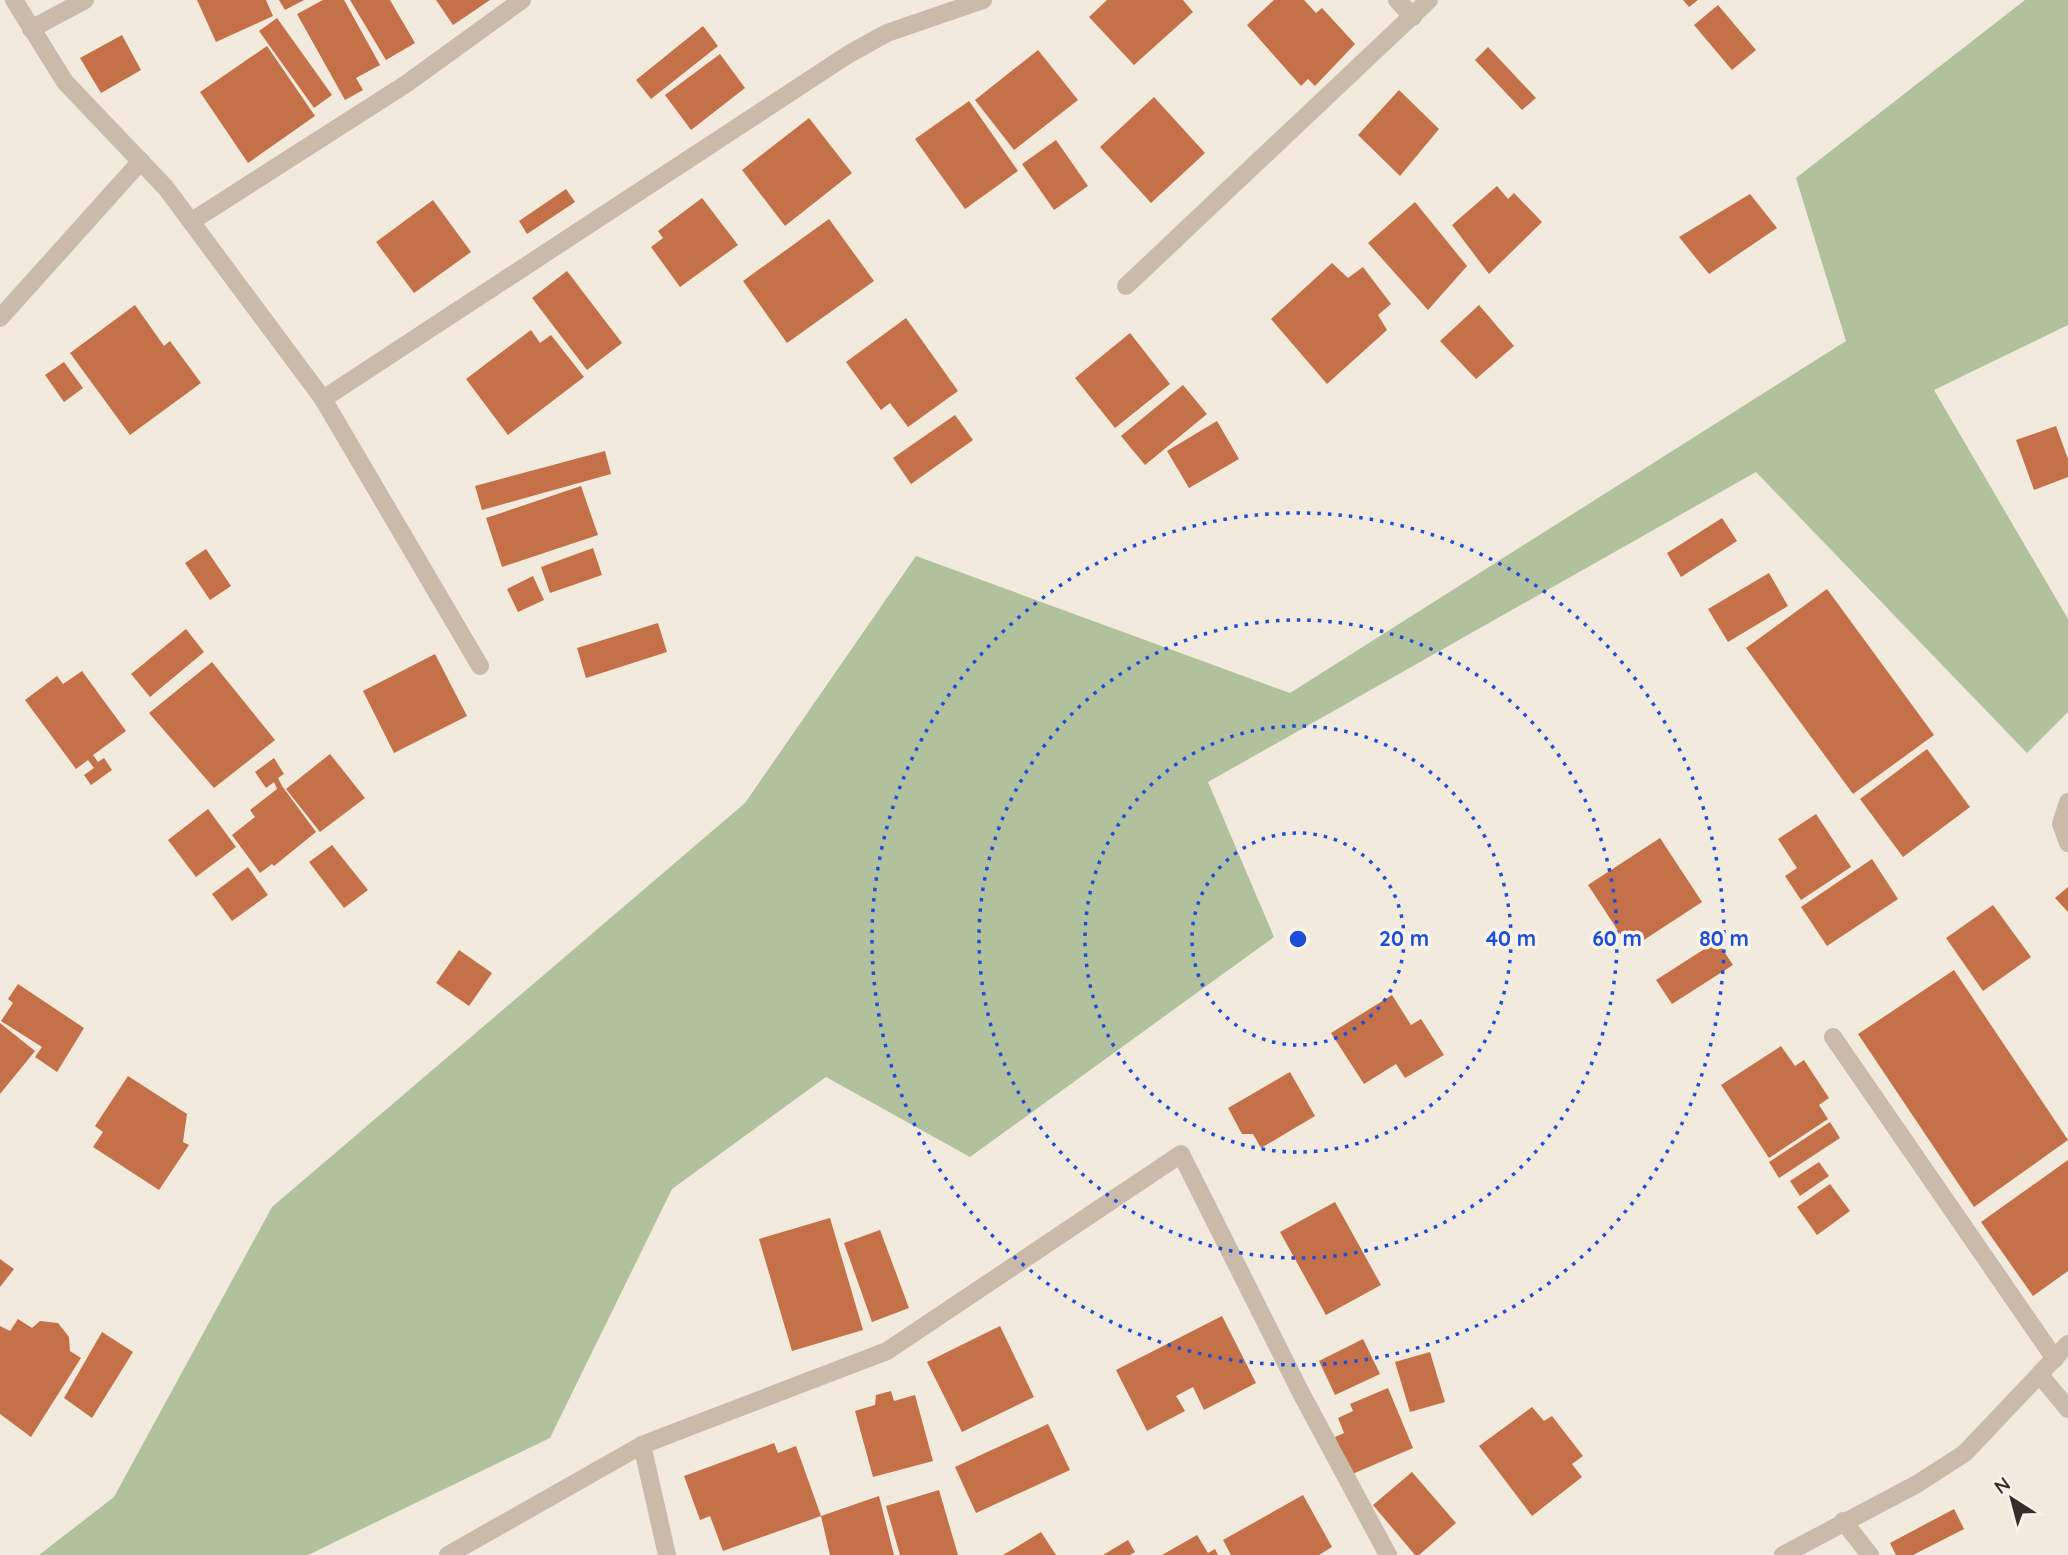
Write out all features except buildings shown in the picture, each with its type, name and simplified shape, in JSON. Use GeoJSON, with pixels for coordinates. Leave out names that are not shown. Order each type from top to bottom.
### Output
{"type":"FeatureCollection","features":[{"type":"Feature","properties":{"kind":"street"},"geometry":{"type":"LineString","coordinates":[[14,0],[65,82],[141,161],[192,221],[323,399],[480,666]]}},
{"type":"Feature","properties":{"kind":"street"},"geometry":{"type":"LineString","coordinates":[[31,29],[85,0]]}},
{"type":"Feature","properties":{"kind":"street"},"geometry":{"type":"LineString","coordinates":[[192,221],[406,83],[522,0]]}},
{"type":"Feature","properties":{"kind":"street"},"geometry":{"type":"LineString","coordinates":[[323,399],[849,54],[887,33],[983,0]]}},
{"type":"Feature","properties":{"kind":"street"},"geometry":{"type":"LineString","coordinates":[[1397,0],[1413,17]]}},
{"type":"Feature","properties":{"kind":"street"},"geometry":{"type":"LineString","coordinates":[[1126,286],[1429,0]]}},
{"type":"Feature","properties":{"kind":"street"},"geometry":{"type":"LineString","coordinates":[[0,318],[141,161]]}},
{"type":"Feature","properties":{"kind":"street"},"geometry":{"type":"LineString","coordinates":[[2068,802],[2061,824],[2068,843]]}},
{"type":"Feature","properties":{"kind":"street"},"geometry":{"type":"LineString","coordinates":[[1833,1037],[2055,1359]]}},
{"type":"Feature","properties":{"kind":"street"},"geometry":{"type":"LineString","coordinates":[[448,1555],[642,1446],[887,1351],[1181,1154],[1301,1393],[1388,1555]]}},
{"type":"Feature","properties":{"kind":"street"},"geometry":{"type":"LineString","coordinates":[[1783,1555],[1917,1484],[1965,1453],[2068,1344]]}},
{"type":"Feature","properties":{"kind":"street"},"geometry":{"type":"LineString","coordinates":[[2040,1375],[2068,1409]]}},
{"type":"Feature","properties":{"kind":"street"},"geometry":{"type":"LineString","coordinates":[[642,1446],[667,1555]]}},
{"type":"Feature","properties":{"kind":"street"},"geometry":{"type":"LineString","coordinates":[[1843,1521],[1870,1555]]}},
{"type":"Feature","properties":{"kind":"green space"},"geometry":{"type":"Polygon","coordinates":[[[2025,0],[2068,0],[2068,325],[1934,390],[2068,619],[2068,712],[2027,753],[1756,472],[1208,782],[1274,937],[970,1157],[826,1077],[672,1189],[550,1438],[308,1555],[39,1555],[114,1497],[272,1207],[745,803],[916,556],[1290,693],[1846,341],[1796,178],[2025,0]]]}}]}
